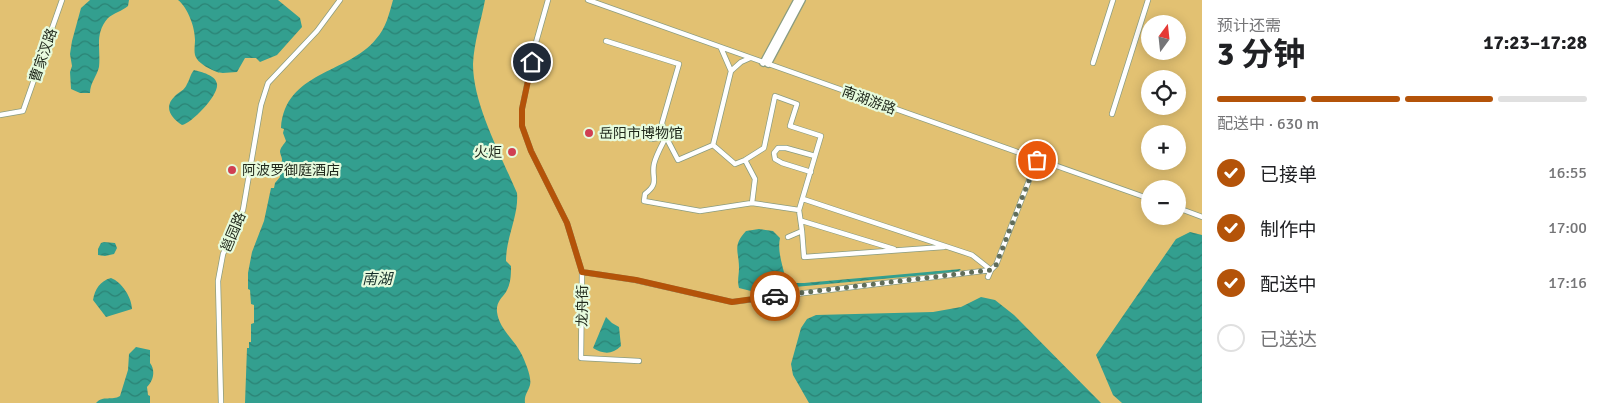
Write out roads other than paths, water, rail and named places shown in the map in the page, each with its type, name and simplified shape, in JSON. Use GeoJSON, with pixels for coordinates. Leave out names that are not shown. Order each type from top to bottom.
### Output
{"type":"FeatureCollection","features":[{"type":"Feature","properties":{"kind":"main road"},"geometry":{"type":"LineString","coordinates":[[766,63],[798,0]]}},
{"type":"Feature","properties":{"kind":"main road"},"geometry":{"type":"LineString","coordinates":[[766,63],[802,0]]}},
{"type":"Feature","properties":{"kind":"street","name":"曹家汊路"},"geometry":{"type":"LineString","coordinates":[[0,115],[23,111],[62,0]]}},
{"type":"Feature","properties":{"kind":"street","name":"邕园路"},"geometry":{"type":"LineString","coordinates":[[221,403],[218,281],[220,265],[243,210],[261,105],[268,83],[317,31],[340,0]]}},
{"type":"Feature","properties":{"kind":"street","name":"龙舟街"},"geometry":{"type":"LineString","coordinates":[[548,0],[535,46],[522,109],[522,126],[531,151],[567,223],[582,272],[583,296],[580,358],[639,362]]}},
{"type":"Feature","properties":{"kind":"street","name":"南湖游路"},"geometry":{"type":"LineString","coordinates":[[588,0],[1141,196]]}},
{"type":"Feature","properties":{"kind":"street"},"geometry":{"type":"LineString","coordinates":[[1094,63],[1113,0]]}},
{"type":"Feature","properties":{"kind":"street"},"geometry":{"type":"LineString","coordinates":[[1112,114],[1148,0]]}},
{"type":"Feature","properties":{"kind":"street"},"geometry":{"type":"LineString","coordinates":[[606,41],[679,64],[662,123],[666,137],[678,160],[713,145]]}},
{"type":"Feature","properties":{"kind":"street"},"geometry":{"type":"LineString","coordinates":[[721,48],[731,71]]}},
{"type":"Feature","properties":{"kind":"street"},"geometry":{"type":"LineString","coordinates":[[713,145],[731,71],[741,62],[750,58]]}},
{"type":"Feature","properties":{"kind":"street"},"geometry":{"type":"LineString","coordinates":[[713,145],[735,164],[745,160],[764,148],[775,96],[797,104],[790,126],[821,136],[799,210],[802,221],[804,257],[946,247]]}},
{"type":"Feature","properties":{"kind":"street"},"geometry":{"type":"LineString","coordinates":[[651,139],[666,137]]}},
{"type":"Feature","properties":{"kind":"street"},"geometry":{"type":"LineString","coordinates":[[666,137],[654,164],[655,182],[652,189],[645,194],[644,201],[700,210],[752,204],[799,210]]}},
{"type":"Feature","properties":{"kind":"street"},"geometry":{"type":"LineString","coordinates":[[811,172],[782,163],[775,159],[774,153],[778,148],[786,148],[815,156]]}},
{"type":"Feature","properties":{"kind":"street"},"geometry":{"type":"LineString","coordinates":[[745,160],[755,179],[752,204]]}},
{"type":"Feature","properties":{"kind":"street"},"geometry":{"type":"LineString","coordinates":[[988,278],[991,270],[996,265],[1037,160]]}},
{"type":"Feature","properties":{"kind":"street"},"geometry":{"type":"LineString","coordinates":[[803,199],[972,255],[991,270]]}},
{"type":"Feature","properties":{"kind":"street"},"geometry":{"type":"LineString","coordinates":[[1186,211],[1202,217]]}},
{"type":"Feature","properties":{"kind":"street"},"geometry":{"type":"LineString","coordinates":[[802,221],[898,250]]}},
{"type":"Feature","properties":{"kind":"street"},"geometry":{"type":"LineString","coordinates":[[788,237],[802,231]]}},
{"type":"Feature","properties":{"kind":"street"},"geometry":{"type":"LineString","coordinates":[[582,272],[636,280],[732,302],[991,270]]}},
{"type":"Feature","properties":{"kind":"water"},"geometry":{"type":"Polygon","coordinates":[[[90,0],[129,0],[128,6],[110,16],[104,24],[99,42],[99,67],[90,93],[80,93],[71,89],[70,72],[72,66],[70,54],[81,8],[90,0]]]}},
{"type":"Feature","properties":{"kind":"water"},"geometry":{"type":"Polygon","coordinates":[[[178,0],[278,0],[300,18],[302,27],[277,55],[260,62],[256,58],[245,58],[237,72],[219,73],[198,61],[195,52],[195,35],[192,24],[188,13],[178,0]]]}},
{"type":"Feature","properties":{"kind":"water","name":"南湖"},"geometry":{"type":"Polygon","coordinates":[[[393,0],[485,0],[476,40],[473,64],[474,80],[489,130],[517,193],[516,210],[508,243],[506,261],[511,266],[509,285],[498,303],[497,312],[501,324],[522,355],[528,370],[530,382],[525,403],[245,403],[247,348],[249,348],[249,342],[251,342],[251,324],[254,323],[254,305],[251,304],[250,290],[248,289],[248,273],[252,252],[264,221],[271,188],[274,188],[275,183],[280,177],[278,166],[282,161],[280,151],[286,141],[283,133],[284,129],[281,128],[285,109],[294,95],[305,84],[350,60],[364,51],[376,39],[385,26],[393,0]]]}},
{"type":"Feature","properties":{"kind":"water"},"geometry":{"type":"Polygon","coordinates":[[[194,70],[214,78],[217,84],[216,89],[214,95],[204,108],[182,125],[172,116],[169,104],[185,88],[194,70]]]}},
{"type":"Feature","properties":{"kind":"water"},"geometry":{"type":"Polygon","coordinates":[[[759,229],[773,231],[780,238],[780,254],[786,281],[791,283],[961,269],[958,272],[751,291],[739,288],[737,249],[739,241],[746,231],[759,229]]]}},
{"type":"Feature","properties":{"kind":"water"},"geometry":{"type":"Polygon","coordinates":[[[1190,232],[1202,235],[1202,403],[1122,403],[1113,395],[1096,355],[1176,239],[1190,232]]]}},
{"type":"Feature","properties":{"kind":"water"},"geometry":{"type":"Polygon","coordinates":[[[101,243],[115,243],[117,248],[114,254],[98,255],[98,249],[101,243]]]}},
{"type":"Feature","properties":{"kind":"water"},"geometry":{"type":"Polygon","coordinates":[[[111,278],[126,291],[132,309],[106,317],[93,300],[99,286],[111,278]]]}},
{"type":"Feature","properties":{"kind":"water"},"geometry":{"type":"Polygon","coordinates":[[[981,297],[995,300],[1014,315],[1101,403],[809,403],[793,375],[791,364],[801,328],[807,319],[816,315],[933,312],[961,307],[981,297]]]}},
{"type":"Feature","properties":{"kind":"water"},"geometry":{"type":"Polygon","coordinates":[[[606,317],[619,327],[621,346],[607,353],[593,348],[606,317]]]}},
{"type":"Feature","properties":{"kind":"water"},"geometry":{"type":"Polygon","coordinates":[[[136,347],[150,350],[150,363],[153,373],[151,382],[147,387],[150,403],[96,403],[102,399],[120,396],[128,370],[129,354],[136,347]]]}},
{"type":"Feature","properties":{"kind":"place","name":"岳阳市博物馆"},"geometry":{"type":"Point","coordinates":[589,133]}},
{"type":"Feature","properties":{"kind":"place","name":"火炬"},"geometry":{"type":"Point","coordinates":[512,152]}},
{"type":"Feature","properties":{"kind":"place","name":"阿波罗御庭酒店"},"geometry":{"type":"Point","coordinates":[232,170]}}]}
